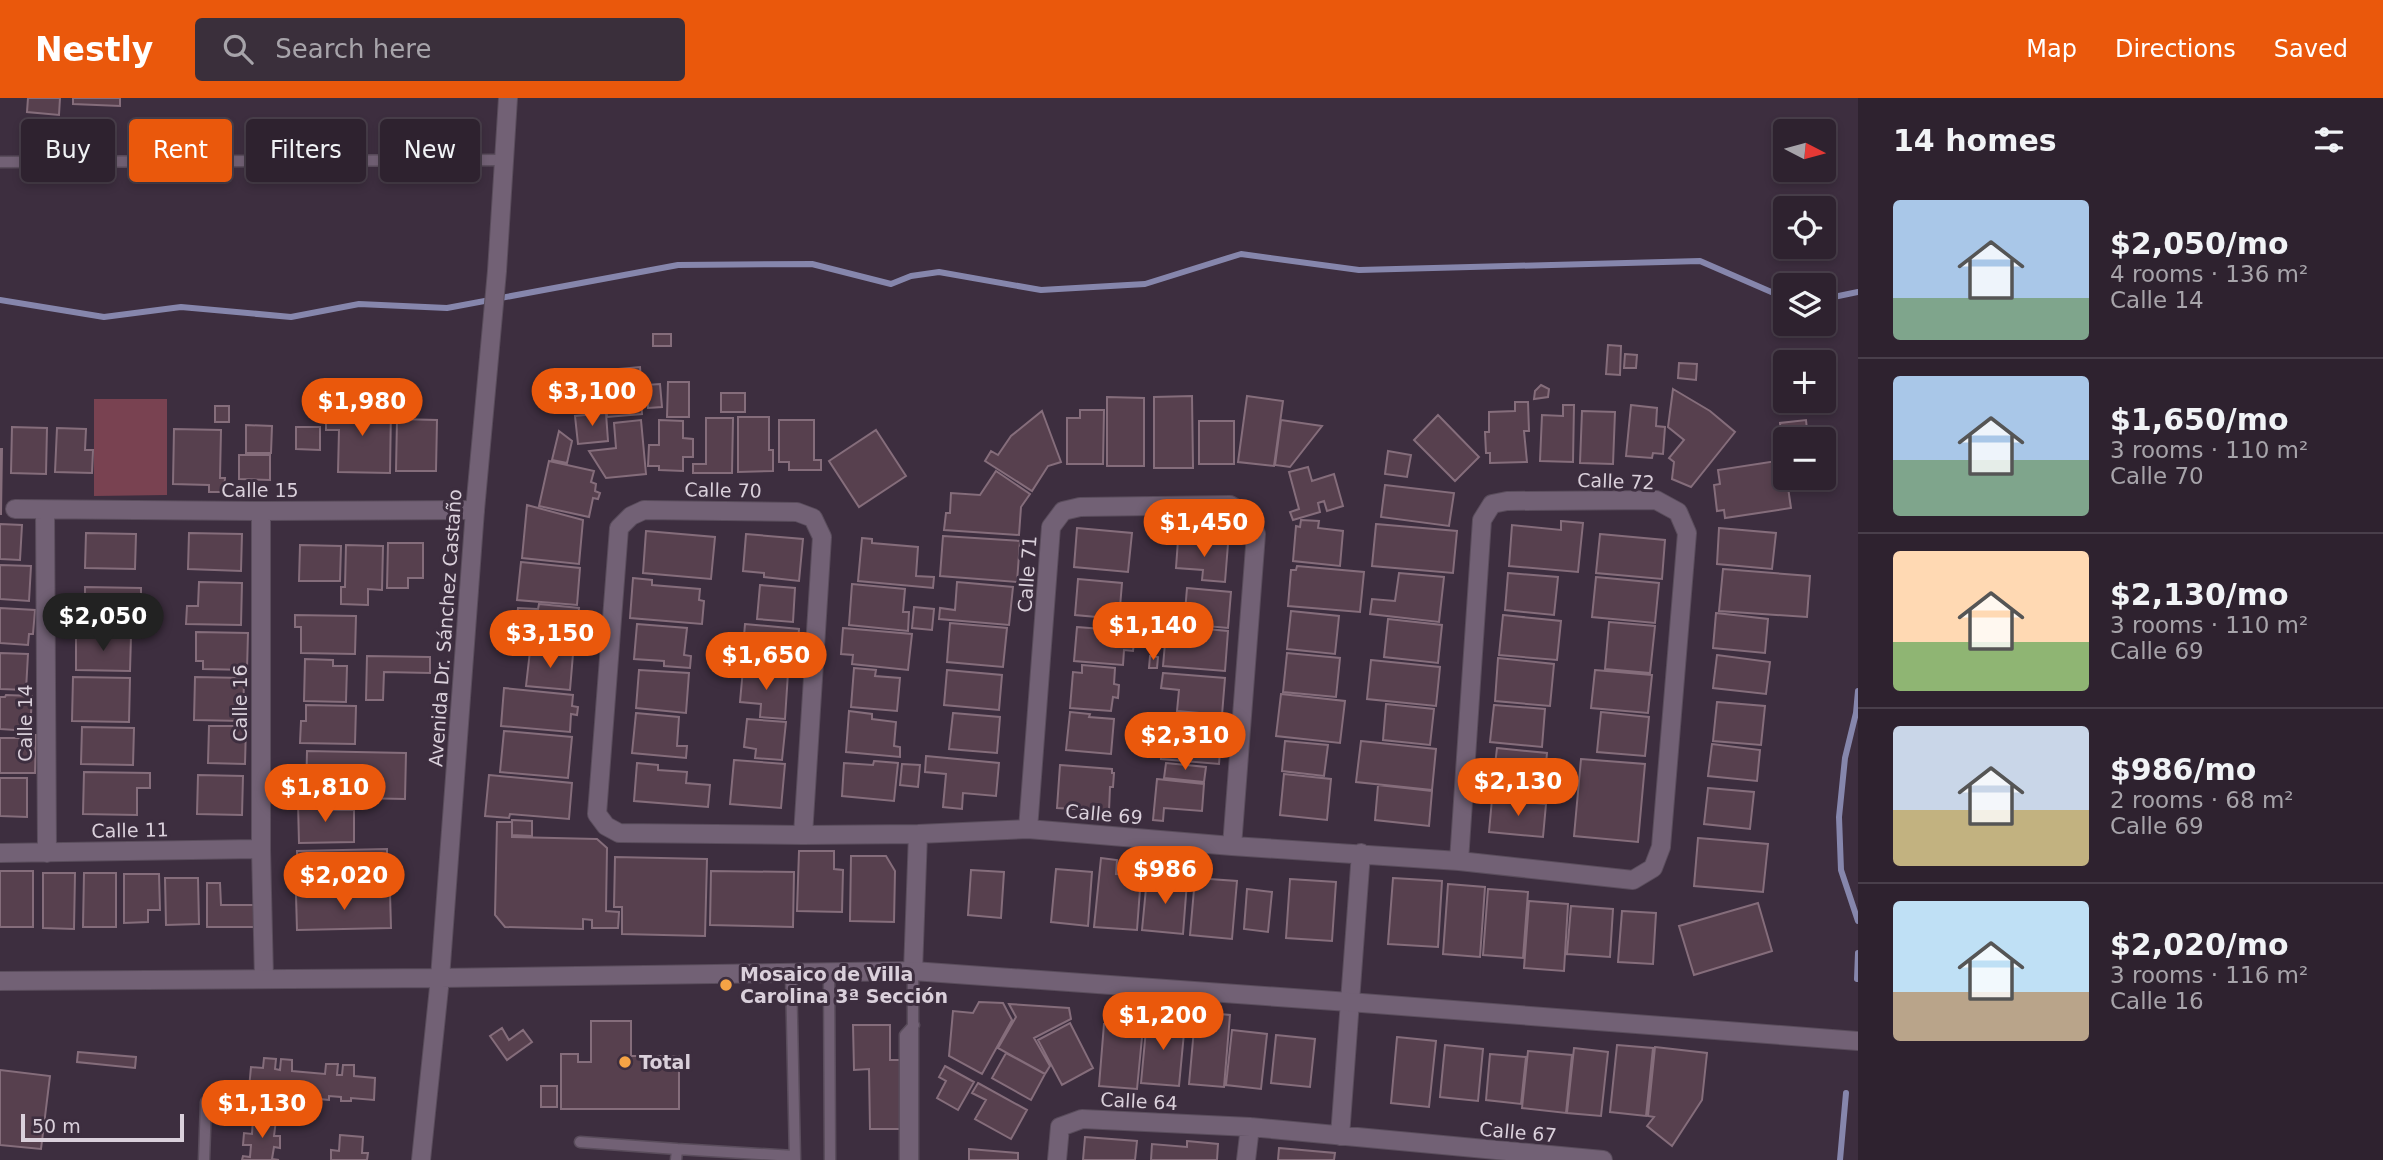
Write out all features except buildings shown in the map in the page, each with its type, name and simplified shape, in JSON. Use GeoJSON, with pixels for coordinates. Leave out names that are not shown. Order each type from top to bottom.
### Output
{"type":"FeatureCollection","features":[{"type":"Feature","properties":{"kind":"street","name":"Avenida Dr. Sánchez Castaño"},"geometry":{"type":"LineString","coordinates":[[421,1160],[440,978],[508,98]]}},
{"type":"Feature","properties":{"kind":"street","name":"Calle 72"},"geometry":{"type":"LineString","coordinates":[[1459,861],[1482,520],[1492,504],[1507,501],[1656,500],[1678,512],[1687,533],[1661,847],[1653,868],[1633,880],[1599,877]]}},
{"type":"Feature","properties":{"kind":"street","name":"Calle 71"},"geometry":{"type":"LineString","coordinates":[[1028,829],[1051,527],[1063,510],[1080,507],[1230,505],[1249,516],[1256,534],[1232,846]]}},
{"type":"Feature","properties":{"kind":"street","name":"Calle 15"},"geometry":{"type":"LineString","coordinates":[[15,509],[261,512],[475,510]]}},
{"type":"Feature","properties":{"kind":"street","name":"Calle 14"},"geometry":{"type":"LineString","coordinates":[[45,509],[47,853]]}},
{"type":"Feature","properties":{"kind":"street","name":"Calle 70"},"geometry":{"type":"LineString","coordinates":[[606,826],[597,814],[619,528],[631,516],[643,510],[797,512],[813,519],[822,537],[803,835]]}},
{"type":"Feature","properties":{"kind":"street","name":"Calle 16"},"geometry":{"type":"LineString","coordinates":[[261,512],[261,849],[264,979]]}},
{"type":"Feature","properties":{"kind":"street","name":"Calle 69"},"geometry":{"type":"LineString","coordinates":[[606,826],[619,832],[803,835],[1028,829],[1459,861],[1599,877]]}},
{"type":"Feature","properties":{"kind":"street"},"geometry":{"type":"LineString","coordinates":[[913,971],[918,834]]}},
{"type":"Feature","properties":{"kind":"street","name":"Calle 11"},"geometry":{"type":"LineString","coordinates":[[0,853],[261,849]]}},
{"type":"Feature","properties":{"kind":"street"},"geometry":{"type":"LineString","coordinates":[[1340,1136],[1361,853]]}},
{"type":"Feature","properties":{"kind":"street"},"geometry":{"type":"LineString","coordinates":[[0,981],[913,971],[1858,1041]]}},
{"type":"Feature","properties":{"kind":"street","name":"Calle 64"},"geometry":{"type":"LineString","coordinates":[[1057,1160],[1060,1127],[1082,1119],[1250,1127],[1340,1136],[1443,1153]]}},
{"type":"Feature","properties":{"kind":"street"},"geometry":{"type":"LineString","coordinates":[[1246,1160],[1250,1127]]}},
{"type":"Feature","properties":{"kind":"street","name":"Calle 67"},"geometry":{"type":"LineString","coordinates":[[1443,1153],[1603,1160]]}},
{"type":"Feature","properties":{"kind":"lane"},"geometry":{"type":"LineString","coordinates":[[0,162],[503,160]]}},
{"type":"Feature","properties":{"kind":"lane"},"geometry":{"type":"LineString","coordinates":[[913,971],[913,1160]]}},
{"type":"Feature","properties":{"kind":"lane"},"geometry":{"type":"LineString","coordinates":[[829,972],[830,1160]]}},
{"type":"Feature","properties":{"kind":"lane"},"geometry":{"type":"LineString","coordinates":[[580,1142],[676,1154],[794,1158],[790,973]]}},
{"type":"Feature","properties":{"kind":"lane"},"geometry":{"type":"LineString","coordinates":[[905,1160],[905,1035],[914,1025]]}},
{"type":"Feature","properties":{"kind":"lane"},"geometry":{"type":"LineString","coordinates":[[204,1160],[206,1102]]}},
{"type":"Feature","properties":{"kind":"shaded area"},"geometry":{"type":"Polygon","coordinates":[[[94,399],[167,399],[167,495],[94,496],[94,399]]]}},
{"type":"Feature","properties":{"kind":"waterway"},"geometry":{"type":"LineString","coordinates":[[0,300],[104,317],[181,307],[291,317],[359,304],[447,308],[678,265],[812,264],[891,284],[911,276],[939,272],[1041,290],[1145,284],[1241,254],[1359,270],[1700,261],[1773,293]]}},
{"type":"Feature","properties":{"kind":"waterway"},"geometry":{"type":"LineString","coordinates":[[1836,297],[1858,292]]}},
{"type":"Feature","properties":{"kind":"waterway"},"geometry":{"type":"LineString","coordinates":[[1858,691],[1856,713],[1845,758],[1839,817],[1841,870],[1858,921]]}},
{"type":"Feature","properties":{"kind":"waterway"},"geometry":{"type":"LineString","coordinates":[[1857,979],[1858,953]]}},
{"type":"Feature","properties":{"kind":"waterway"},"geometry":{"type":"LineString","coordinates":[[1840,1160],[1846,1093]]}},
{"type":"Feature","properties":{"kind":"place","name":"Mosaico de Villa Carolina 3ª Sección"},"geometry":{"type":"Point","coordinates":[726,985]}},
{"type":"Feature","properties":{"kind":"place","name":"Total"},"geometry":{"type":"Point","coordinates":[625,1062]}}]}
